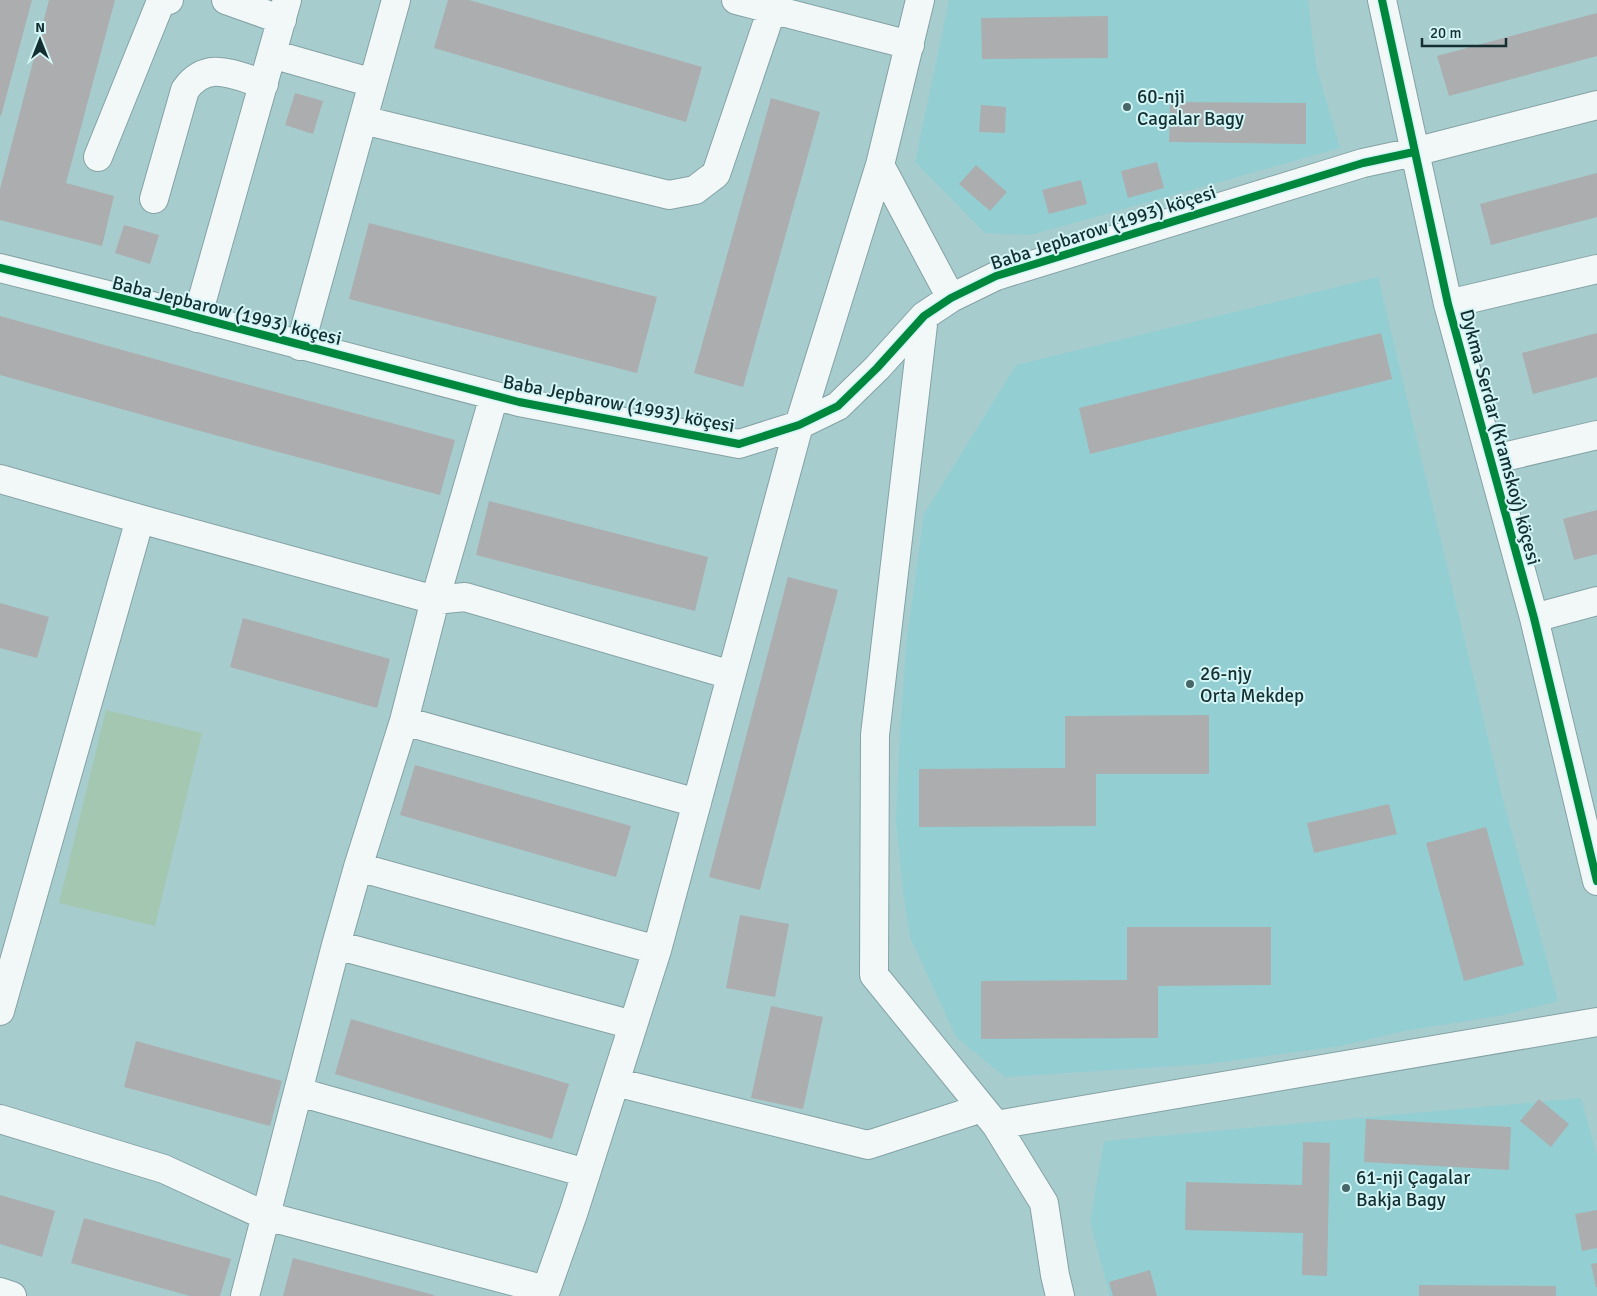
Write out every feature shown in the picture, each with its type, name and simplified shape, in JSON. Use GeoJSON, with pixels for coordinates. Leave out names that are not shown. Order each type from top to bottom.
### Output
{"type":"FeatureCollection","features":[{"type":"Feature","properties":{"kind":"street"},"geometry":{"type":"LineString","coordinates":[[98,157],[161,1],[169,0]]}},
{"type":"Feature","properties":{"kind":"street"},"geometry":{"type":"LineString","coordinates":[[197,318],[284,10],[226,0]]}},
{"type":"Feature","properties":{"kind":"street"},"geometry":{"type":"LineString","coordinates":[[300,346],[396,0]]}},
{"type":"Feature","properties":{"kind":"street"},"geometry":{"type":"LineString","coordinates":[[736,0],[910,45]]}},
{"type":"Feature","properties":{"kind":"street"},"geometry":{"type":"LineString","coordinates":[[0,1119],[164,1169],[266,1216],[545,1293],[586,1173],[657,950],[799,425],[880,165],[920,0]]}},
{"type":"Feature","properties":{"kind":"street","name":"Dykma Serdar (Kramskoý) köçesi"},"geometry":{"type":"LineString","coordinates":[[1382,0],[1448,304],[1534,618],[1593,847],[1597,881]]}},
{"type":"Feature","properties":{"kind":"street"},"geometry":{"type":"LineString","coordinates":[[363,120],[669,195],[695,190],[716,174],[772,9]]}},
{"type":"Feature","properties":{"kind":"street"},"geometry":{"type":"LineString","coordinates":[[272,54],[373,83]]}},
{"type":"Feature","properties":{"kind":"street"},"geometry":{"type":"LineString","coordinates":[[154,199],[184,90],[192,81],[211,71],[221,71],[264,84]]}},
{"type":"Feature","properties":{"kind":"street","name":"Baba Jepbarow (1993) köçesi"},"geometry":{"type":"LineString","coordinates":[[0,268],[518,402],[739,444],[799,425],[838,406],[877,368],[924,316],[951,298],[996,276],[1363,163],[1414,152],[1597,105]]}},
{"type":"Feature","properties":{"kind":"street"},"geometry":{"type":"LineString","coordinates":[[880,165],[951,298]]}},
{"type":"Feature","properties":{"kind":"street"},"geometry":{"type":"LineString","coordinates":[[1448,304],[1597,269]]}},
{"type":"Feature","properties":{"kind":"street"},"geometry":{"type":"LineString","coordinates":[[924,316],[875,735],[874,975],[989,1116],[1044,1203],[1060,1296]]}},
{"type":"Feature","properties":{"kind":"street"},"geometry":{"type":"LineString","coordinates":[[245,1296],[336,945],[404,721],[435,600],[494,396]]}},
{"type":"Feature","properties":{"kind":"street"},"geometry":{"type":"LineString","coordinates":[[1491,460],[1597,435]]}},
{"type":"Feature","properties":{"kind":"street"},"geometry":{"type":"LineString","coordinates":[[0,479],[435,600],[465,597],[732,675]]}},
{"type":"Feature","properties":{"kind":"street"},"geometry":{"type":"LineString","coordinates":[[0,1011],[140,519]]}},
{"type":"Feature","properties":{"kind":"street"},"geometry":{"type":"LineString","coordinates":[[1534,618],[1597,602]]}},
{"type":"Feature","properties":{"kind":"street"},"geometry":{"type":"LineString","coordinates":[[404,721],[697,803]]}},
{"type":"Feature","properties":{"kind":"street"},"geometry":{"type":"LineString","coordinates":[[358,868],[657,950]]}},
{"type":"Feature","properties":{"kind":"street"},"geometry":{"type":"LineString","coordinates":[[336,945],[633,1025]]}},
{"type":"Feature","properties":{"kind":"street"},"geometry":{"type":"LineString","coordinates":[[615,1082],[868,1145],[989,1116],[1597,1022]]}},
{"type":"Feature","properties":{"kind":"street"},"geometry":{"type":"LineString","coordinates":[[299,1092],[586,1173]]}},
{"type":"Feature","properties":{"kind":"street"},"geometry":{"type":"LineString","coordinates":[[0,1292],[12,1296]]}},
{"type":"Feature","properties":{"kind":"shaded area","name":"60-nji Cagalar Bagy"},"geometry":{"type":"Polygon","coordinates":[[[949,0],[1308,0],[1316,66],[1340,148],[1031,235],[985,233],[915,162],[949,0]]]}},
{"type":"Feature","properties":{"kind":"shaded area","name":"26-njy Orta Mekdep"},"geometry":{"type":"Polygon","coordinates":[[[1378,277],[1501,792],[1558,1001],[1504,1015],[1405,1031],[1341,1046],[1208,1064],[1005,1077],[956,1037],[910,937],[903,890],[896,823],[900,730],[907,637],[924,514],[1016,365],[1378,277]]]}},
{"type":"Feature","properties":{"kind":"shaded area","name":"61-nji Çagalar Bakja Bagy"},"geometry":{"type":"Polygon","coordinates":[[[1581,1098],[1597,1155],[1597,1296],[1110,1296],[1090,1222],[1104,1141],[1581,1098]]]}},
{"type":"Feature","properties":{"kind":"green space"},"geometry":{"type":"Polygon","coordinates":[[[106,710],[202,733],[155,926],[59,903],[106,710]]]}},
{"type":"Feature","properties":{"kind":"building"},"geometry":{"type":"Polygon","coordinates":[[[0,0],[32,0],[1,116],[0,116],[0,0]]]}},
{"type":"Feature","properties":{"kind":"building"},"geometry":{"type":"Polygon","coordinates":[[[49,0],[115,0],[66,183],[114,196],[102,246],[0,220],[0,189],[49,0]]]}},
{"type":"Feature","properties":{"kind":"building"},"geometry":{"type":"Polygon","coordinates":[[[448,0],[469,0],[702,67],[686,122],[434,48],[448,0]]]}},
{"type":"Feature","properties":{"kind":"building"},"geometry":{"type":"Polygon","coordinates":[[[1597,13],[1597,56],[1449,96],[1437,56],[1597,13]]]}},
{"type":"Feature","properties":{"kind":"building"},"geometry":{"type":"Polygon","coordinates":[[[1108,16],[1108,58],[982,59],[981,18],[1108,16]]]}},
{"type":"Feature","properties":{"kind":"building"},"geometry":{"type":"Polygon","coordinates":[[[295,93],[323,101],[313,134],[285,125],[295,93]]]}},
{"type":"Feature","properties":{"kind":"building"},"geometry":{"type":"Polygon","coordinates":[[[771,98],[820,112],[743,387],[694,373],[771,98]]]}},
{"type":"Feature","properties":{"kind":"building"},"geometry":{"type":"Polygon","coordinates":[[[1170,102],[1306,103],[1306,144],[1169,142],[1170,102]]]}},
{"type":"Feature","properties":{"kind":"building"},"geometry":{"type":"Polygon","coordinates":[[[981,105],[1006,107],[1005,133],[979,132],[981,105]]]}},
{"type":"Feature","properties":{"kind":"building"},"geometry":{"type":"Polygon","coordinates":[[[1157,162],[1164,188],[1128,198],[1121,171],[1157,162]]]}},
{"type":"Feature","properties":{"kind":"building"},"geometry":{"type":"Polygon","coordinates":[[[976,165],[1007,192],[990,211],[959,184],[976,165]]]}},
{"type":"Feature","properties":{"kind":"building"},"geometry":{"type":"Polygon","coordinates":[[[1597,173],[1597,217],[1491,245],[1480,204],[1597,173]]]}},
{"type":"Feature","properties":{"kind":"building"},"geometry":{"type":"Polygon","coordinates":[[[1081,180],[1087,204],[1049,214],[1042,190],[1081,180]]]}},
{"type":"Feature","properties":{"kind":"building"},"geometry":{"type":"Polygon","coordinates":[[[369,223],[657,297],[637,373],[349,299],[369,223]]]}},
{"type":"Feature","properties":{"kind":"building"},"geometry":{"type":"Polygon","coordinates":[[[124,225],[159,235],[150,264],[115,253],[124,225]]]}},
{"type":"Feature","properties":{"kind":"building"},"geometry":{"type":"Polygon","coordinates":[[[0,316],[455,440],[440,495],[0,375],[0,316]]]}},
{"type":"Feature","properties":{"kind":"building"},"geometry":{"type":"Polygon","coordinates":[[[1381,333],[1392,379],[1090,454],[1079,408],[1381,333]]]}},
{"type":"Feature","properties":{"kind":"building"},"geometry":{"type":"Polygon","coordinates":[[[1597,333],[1597,377],[1533,394],[1522,353],[1597,333]]]}},
{"type":"Feature","properties":{"kind":"building"},"geometry":{"type":"Polygon","coordinates":[[[489,501],[708,557],[695,611],[476,555],[489,501]]]}},
{"type":"Feature","properties":{"kind":"building"},"geometry":{"type":"Polygon","coordinates":[[[1597,510],[1597,554],[1574,560],[1563,519],[1597,510]]]}},
{"type":"Feature","properties":{"kind":"building"},"geometry":{"type":"Polygon","coordinates":[[[788,577],[838,590],[760,890],[709,877],[788,577]]]}},
{"type":"Feature","properties":{"kind":"building"},"geometry":{"type":"Polygon","coordinates":[[[0,603],[49,617],[37,658],[0,648],[0,603]]]}},
{"type":"Feature","properties":{"kind":"building"},"geometry":{"type":"Polygon","coordinates":[[[243,618],[390,659],[377,708],[230,667],[243,618]]]}},
{"type":"Feature","properties":{"kind":"building"},"geometry":{"type":"Polygon","coordinates":[[[1209,715],[1209,774],[1096,774],[1096,826],[919,827],[919,769],[1065,768],[1065,716],[1209,715]]]}},
{"type":"Feature","properties":{"kind":"building"},"geometry":{"type":"Polygon","coordinates":[[[415,765],[631,826],[616,877],[400,815],[415,765]]]}},
{"type":"Feature","properties":{"kind":"building"},"geometry":{"type":"Polygon","coordinates":[[[1389,804],[1397,834],[1314,853],[1307,823],[1389,804]]]}},
{"type":"Feature","properties":{"kind":"building"},"geometry":{"type":"Polygon","coordinates":[[[1486,827],[1524,965],[1464,981],[1426,843],[1486,827]]]}},
{"type":"Feature","properties":{"kind":"building"},"geometry":{"type":"Polygon","coordinates":[[[740,915],[789,924],[775,997],[726,988],[740,915]]]}},
{"type":"Feature","properties":{"kind":"building"},"geometry":{"type":"Polygon","coordinates":[[[1127,927],[1271,927],[1271,985],[1158,986],[1158,1038],[981,1039],[981,981],[1127,980],[1127,927]]]}},
{"type":"Feature","properties":{"kind":"building"},"geometry":{"type":"Polygon","coordinates":[[[771,1006],[823,1017],[803,1109],[751,1098],[771,1006]]]}},
{"type":"Feature","properties":{"kind":"building"},"geometry":{"type":"Polygon","coordinates":[[[351,1019],[569,1084],[552,1139],[335,1074],[351,1019]]]}},
{"type":"Feature","properties":{"kind":"building"},"geometry":{"type":"Polygon","coordinates":[[[136,1041],[282,1081],[270,1126],[124,1087],[136,1041]]]}},
{"type":"Feature","properties":{"kind":"building"},"geometry":{"type":"Polygon","coordinates":[[[1539,1099],[1569,1124],[1551,1147],[1520,1121],[1539,1099]]]}},
{"type":"Feature","properties":{"kind":"building"},"geometry":{"type":"Polygon","coordinates":[[[1366,1119],[1511,1127],[1509,1170],[1364,1162],[1366,1119]]]}},
{"type":"Feature","properties":{"kind":"building"},"geometry":{"type":"Polygon","coordinates":[[[1303,1142],[1330,1143],[1327,1276],[1302,1275],[1303,1233],[1185,1230],[1186,1182],[1302,1185],[1303,1142]]]}},
{"type":"Feature","properties":{"kind":"building"},"geometry":{"type":"Polygon","coordinates":[[[0,1195],[55,1211],[42,1257],[0,1244],[0,1195]]]}},
{"type":"Feature","properties":{"kind":"building"},"geometry":{"type":"Polygon","coordinates":[[[1597,1210],[1597,1248],[1582,1251],[1575,1214],[1597,1210]]]}},
{"type":"Feature","properties":{"kind":"building"},"geometry":{"type":"Polygon","coordinates":[[[84,1218],[231,1259],[220,1296],[190,1296],[71,1263],[84,1218]]]}},
{"type":"Feature","properties":{"kind":"building"},"geometry":{"type":"Polygon","coordinates":[[[293,1258],[434,1295],[434,1296],[283,1296],[293,1258]]]}},
{"type":"Feature","properties":{"kind":"building"},"geometry":{"type":"Polygon","coordinates":[[[1597,1263],[1597,1287],[1596,1287],[1591,1264],[1597,1263]]]}},
{"type":"Feature","properties":{"kind":"building"},"geometry":{"type":"Polygon","coordinates":[[[1150,1270],[1157,1296],[1113,1296],[1109,1282],[1150,1270]]]}},
{"type":"Feature","properties":{"kind":"building"},"geometry":{"type":"Polygon","coordinates":[[[1419,1285],[1556,1286],[1556,1296],[1419,1296],[1419,1285]]]}},
{"type":"Feature","properties":{"kind":"cycle path"},"geometry":{"type":"LineString","coordinates":[[1382,0],[1448,304],[1534,618],[1597,881]]}},
{"type":"Feature","properties":{"kind":"cycle path"},"geometry":{"type":"LineString","coordinates":[[0,268],[519,402],[739,444],[799,425],[838,406],[877,368],[924,316],[951,298],[996,276],[1363,163],[1414,152]]}},
{"type":"Feature","properties":{"kind":"place","name":"60-nji Cagalar Bagy"},"geometry":{"type":"Point","coordinates":[1127,107]}},
{"type":"Feature","properties":{"kind":"place","name":"26-njy Orta Mekdep"},"geometry":{"type":"Point","coordinates":[1190,684]}},
{"type":"Feature","properties":{"kind":"place","name":"61-nji Çagalar Bakja Bagy"},"geometry":{"type":"Point","coordinates":[1346,1188]}}]}
